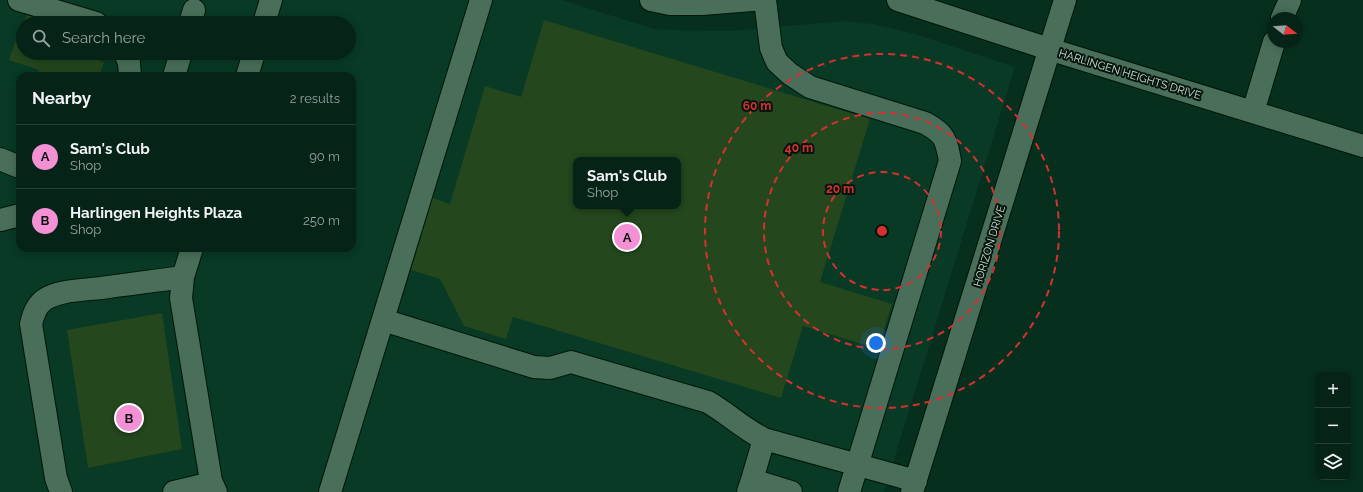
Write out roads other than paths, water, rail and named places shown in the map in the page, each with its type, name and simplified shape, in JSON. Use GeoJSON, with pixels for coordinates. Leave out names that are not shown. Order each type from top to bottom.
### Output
{"type":"FeatureCollection","features":[{"type":"Feature","properties":{"kind":"street"},"geometry":{"type":"LineString","coordinates":[[19,0],[73,16]]}},
{"type":"Feature","properties":{"kind":"street"},"geometry":{"type":"LineString","coordinates":[[266,16],[271,0]]}},
{"type":"Feature","properties":{"kind":"street"},"geometry":{"type":"LineString","coordinates":[[330,492],[481,0]]}},
{"type":"Feature","properties":{"kind":"street"},"geometry":{"type":"LineString","coordinates":[[651,0],[670,4],[702,4],[752,0]]}},
{"type":"Feature","properties":{"kind":"street"},"geometry":{"type":"LineString","coordinates":[[765,0],[771,48],[777,62],[790,74],[810,87],[925,123],[938,131],[947,143],[950,161],[849,492]]}},
{"type":"Feature","properties":{"kind":"street","name":"HARLINGEN HEIGHTS DRIVE"},"geometry":{"type":"LineString","coordinates":[[898,0],[1050,49],[1363,146]]}},
{"type":"Feature","properties":{"kind":"street","name":"HORIZON DRIVE"},"geometry":{"type":"LineString","coordinates":[[914,487],[1065,0]]}},
{"type":"Feature","properties":{"kind":"street"},"geometry":{"type":"LineString","coordinates":[[1285,12],[1290,0]]}},
{"type":"Feature","properties":{"kind":"street"},"geometry":{"type":"LineString","coordinates":[[1253,112],[1272,48]]}},
{"type":"Feature","properties":{"kind":"street"},"geometry":{"type":"LineString","coordinates":[[128,60],[130,72]]}},
{"type":"Feature","properties":{"kind":"street"},"geometry":{"type":"LineString","coordinates":[[175,72],[179,60]]}},
{"type":"Feature","properties":{"kind":"street"},"geometry":{"type":"LineString","coordinates":[[248,72],[252,60]]}},
{"type":"Feature","properties":{"kind":"street"},"geometry":{"type":"LineString","coordinates":[[0,159],[16,166]]}},
{"type":"Feature","properties":{"kind":"street"},"geometry":{"type":"LineString","coordinates":[[0,220],[16,216]]}},
{"type":"Feature","properties":{"kind":"street"},"geometry":{"type":"LineString","coordinates":[[174,492],[214,487],[182,298],[183,277],[191,252]]}},
{"type":"Feature","properties":{"kind":"street"},"geometry":{"type":"LineString","coordinates":[[61,492],[56,478],[31,324],[38,306],[43,300],[53,295],[183,277]]}},
{"type":"Feature","properties":{"kind":"street"},"geometry":{"type":"LineString","coordinates":[[383,320],[534,367],[550,368],[572,362],[708,402],[764,440],[857,465],[914,487]]}},
{"type":"Feature","properties":{"kind":"street"},"geometry":{"type":"LineString","coordinates":[[764,440],[750,486],[783,491]]}},
{"type":"Feature","properties":{"kind":"place","name":"Sam's Club"},"geometry":{"type":"Point","coordinates":[627,237]}},
{"type":"Feature","properties":{"kind":"place","name":"Harlingen Heights Plaza"},"geometry":{"type":"Point","coordinates":[129,418]}}]}
